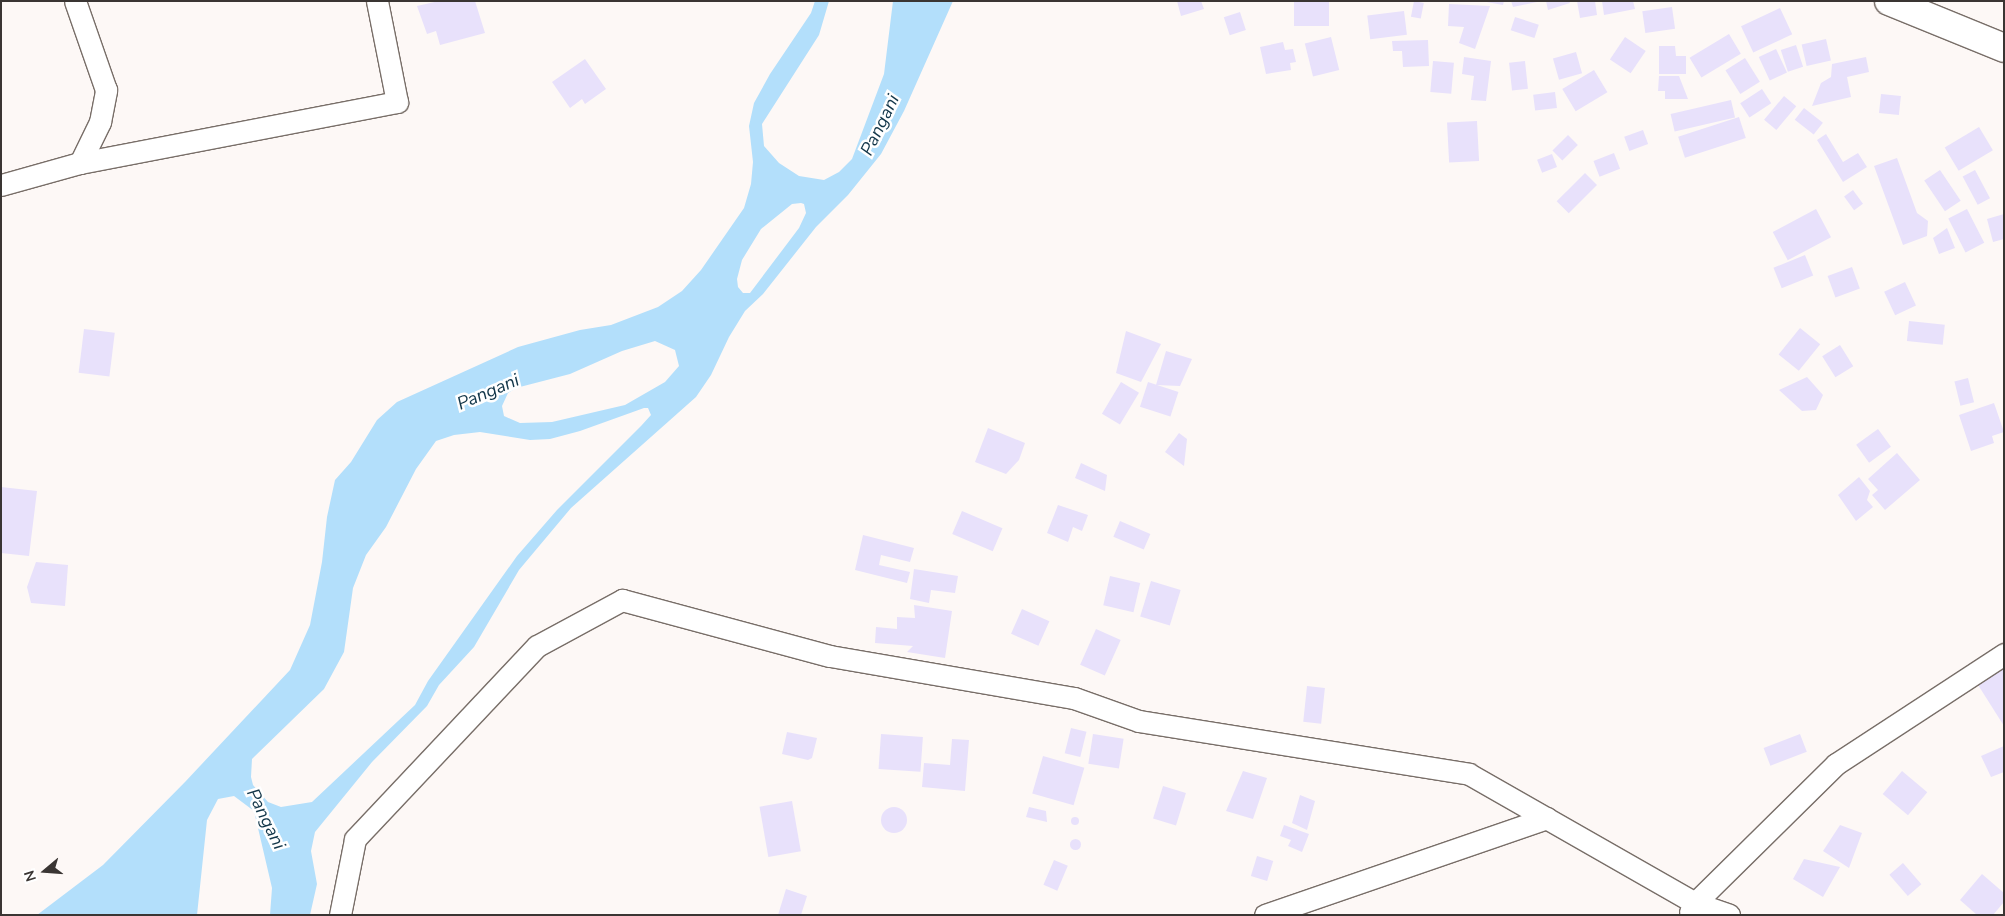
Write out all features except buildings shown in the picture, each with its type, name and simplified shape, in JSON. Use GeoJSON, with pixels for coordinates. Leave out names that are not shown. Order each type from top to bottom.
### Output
{"type":"FeatureCollection","features":[{"type":"Feature","properties":{"kind":"main road"},"geometry":{"type":"LineString","coordinates":[[1889,1],[2004,48]]}},
{"type":"Feature","properties":{"kind":"street"},"geometry":{"type":"LineString","coordinates":[[74,1],[106,90],[100,122],[80,163]]}},
{"type":"Feature","properties":{"kind":"street"},"geometry":{"type":"LineString","coordinates":[[1,185],[80,163],[397,102],[377,1]]}},
{"type":"Feature","properties":{"kind":"street"},"geometry":{"type":"LineString","coordinates":[[340,915],[355,839],[537,646],[622,600],[830,656],[1074,698],[1139,721],[1469,774],[1547,818],[1692,909],[1729,915]]}},
{"type":"Feature","properties":{"kind":"street"},"geometry":{"type":"LineString","coordinates":[[1692,909],[1836,764],[2004,654]]}},
{"type":"Feature","properties":{"kind":"street"},"geometry":{"type":"LineString","coordinates":[[1265,915],[1547,818]]}},
{"type":"Feature","properties":{"kind":"water","name":"Pangani"},"geometry":{"type":"Polygon","coordinates":[[[815,1],[829,1],[819,35],[762,124],[764,146],[779,163],[799,176],[824,180],[839,172],[852,159],[884,74],[893,1],[953,1],[904,111],[881,154],[848,195],[816,227],[763,294],[745,311],[729,337],[711,375],[696,397],[571,508],[519,570],[474,647],[439,685],[427,706],[372,762],[315,832],[311,851],[317,884],[310,915],[270,915],[272,888],[254,811],[234,796],[218,799],[207,820],[197,915],[37,915],[103,865],[185,782],[290,670],[310,625],[322,562],[327,517],[335,480],[351,462],[377,420],[397,402],[518,347],[580,330],[611,325],[658,307],[682,291],[701,270],[744,208],[751,184],[753,162],[749,126],[754,103],[770,74],[811,13],[815,1]],[[792,204],[761,229],[742,260],[737,279],[738,287],[743,293],[750,293],[799,228],[806,213],[804,204],[792,204]],[[655,341],[622,351],[570,374],[516,388],[508,393],[502,406],[504,416],[520,423],[552,422],[625,405],[665,382],[679,366],[675,350],[655,341]],[[644,408],[580,431],[550,439],[530,440],[480,432],[454,435],[436,441],[416,469],[386,527],[366,555],[353,588],[344,652],[324,689],[252,759],[251,777],[253,785],[268,802],[281,807],[312,802],[415,705],[428,681],[517,556],[557,510],[651,415],[648,408],[644,408]]]}}]}
